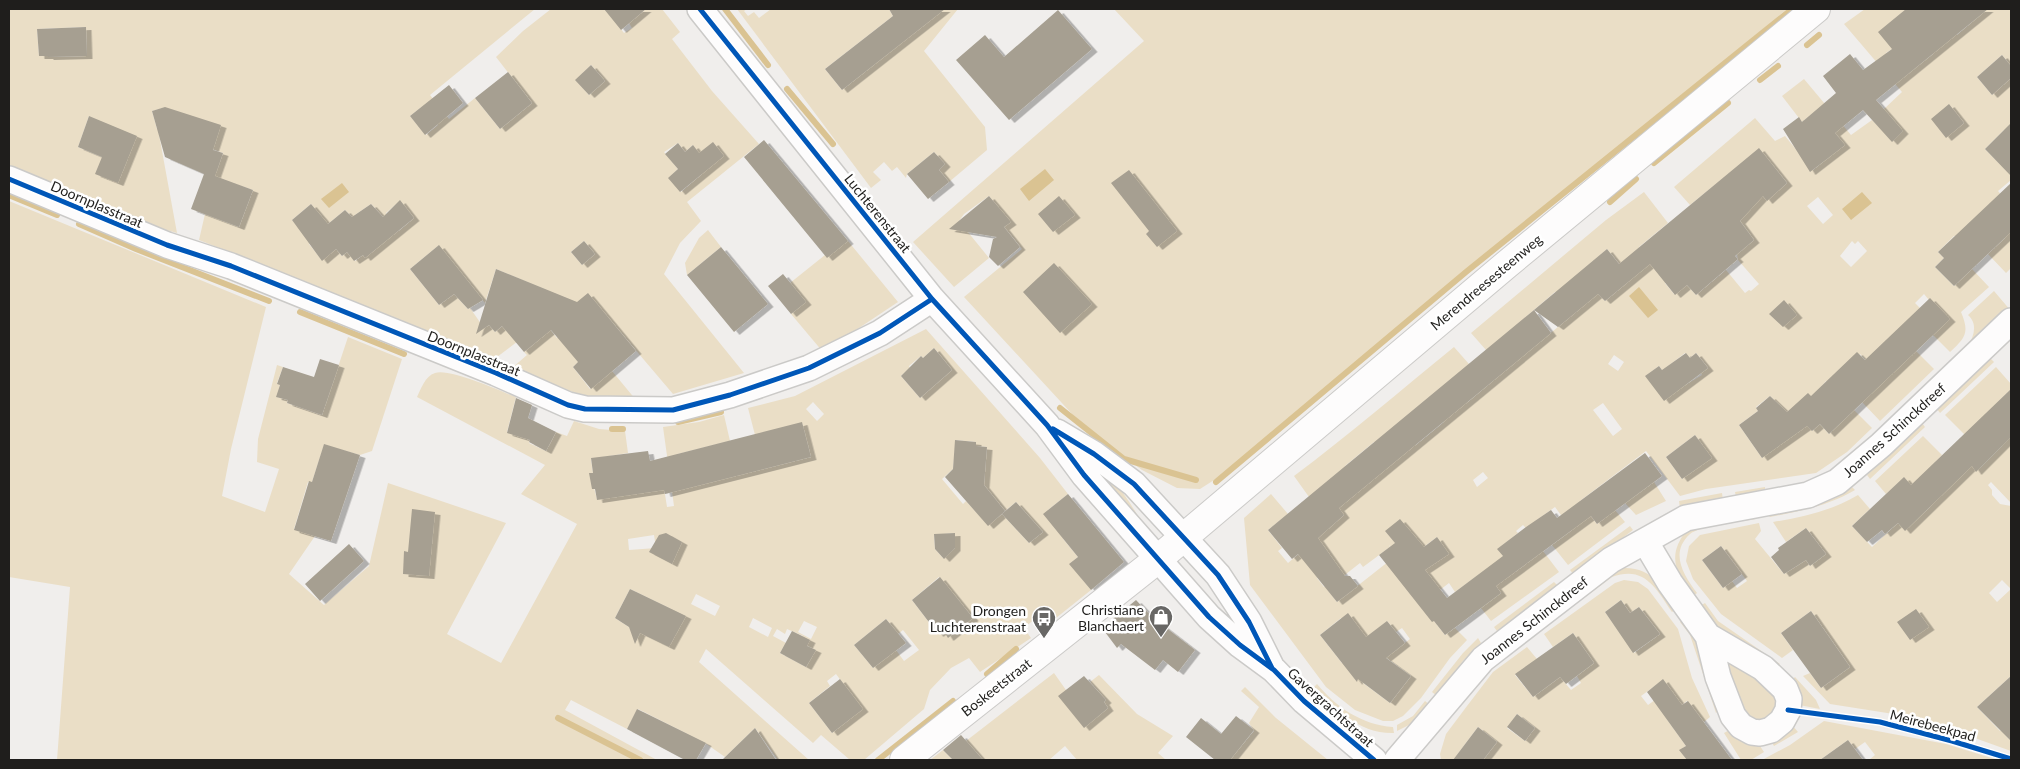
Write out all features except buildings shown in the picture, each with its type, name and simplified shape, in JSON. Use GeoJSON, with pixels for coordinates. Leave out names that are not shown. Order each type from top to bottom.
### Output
{"type":"FeatureCollection","features":[{"type":"Feature","properties":{"kind":"main road","name":"Merendreesesteenweg"},"geometry":{"type":"LineString","coordinates":[[1158,559],[1506,265],[1816,9]]}},
{"type":"Feature","properties":{"kind":"main road","name":"Boskeetstraat"},"geometry":{"type":"LineString","coordinates":[[904,760],[1158,559]]}},
{"type":"Feature","properties":{"kind":"street","name":"Luchterenstraat"},"geometry":{"type":"LineString","coordinates":[[700,9],[932,299],[1047,425],[1084,476],[1158,559]]}},
{"type":"Feature","properties":{"kind":"street","name":"Doornplasstraat"},"geometry":{"type":"LineString","coordinates":[[9,179],[167,246],[231,266],[496,373],[568,406],[585,409],[623,411],[673,410],[730,395],[809,368],[880,333],[932,299]]}},
{"type":"Feature","properties":{"kind":"street","name":"Joannes Schinckdreef"},"geometry":{"type":"LineString","coordinates":[[1397,760],[1482,659],[1611,560],[1686,518],[1808,495],[1837,482],[1881,445],[2011,321]]}},
{"type":"Feature","properties":{"kind":"street","name":"Luchterenstraat"},"geometry":{"type":"LineString","coordinates":[[1047,425],[1094,454],[1134,484],[1184,537]]}},
{"type":"Feature","properties":{"kind":"street","name":"Gavergrachtstraat"},"geometry":{"type":"LineString","coordinates":[[1184,537],[1218,575],[1249,622],[1274,670]]}},
{"type":"Feature","properties":{"kind":"street"},"geometry":{"type":"LineString","coordinates":[[1645,541],[1670,583],[1708,636]]}},
{"type":"Feature","properties":{"kind":"street","name":"Gavergrachtstraat"},"geometry":{"type":"LineString","coordinates":[[1158,559],[1209,617],[1240,645],[1274,670],[1317,712],[1374,760]]}},
{"type":"Feature","properties":{"kind":"shaded area"},"geometry":{"type":"Polygon","coordinates":[[[9,9],[535,9],[430,95],[449,119],[475,98],[500,129],[532,103],[496,57],[523,31],[551,9],[605,9],[624,33],[632,28],[629,23],[646,9],[662,9],[680,32],[672,39],[712,91],[759,144],[687,202],[701,221],[680,243],[664,274],[744,373],[673,394],[588,294],[549,328],[557,338],[567,330],[583,358],[573,367],[590,389],[612,371],[636,400],[588,398],[512,368],[527,355],[524,352],[537,341],[530,332],[493,360],[341,296],[199,240],[205,214],[239,227],[253,190],[214,177],[223,153],[158,129],[177,233],[9,168],[9,9]],[[86,27],[37,29],[39,56],[87,56],[86,27]],[[591,65],[576,80],[589,95],[605,81],[591,65]],[[423,106],[410,116],[426,135],[438,125],[423,106]],[[163,108],[152,111],[157,129],[167,126],[163,108]],[[89,116],[78,147],[102,157],[118,183],[89,116]],[[678,143],[664,152],[678,169],[669,178],[681,192],[702,174],[693,145],[685,152],[678,143]],[[400,201],[386,213],[387,221],[371,204],[355,215],[355,220],[345,210],[328,224],[325,223],[311,204],[292,220],[311,242],[309,244],[322,260],[336,249],[342,256],[347,252],[355,261],[376,249],[374,245],[400,230],[414,218],[400,201]],[[584,241],[571,252],[582,265],[595,254],[584,241]],[[438,246],[410,269],[439,305],[454,294],[468,309],[470,308],[484,328],[489,325],[495,332],[546,290],[496,269],[485,303],[438,246]]]}},
{"type":"Feature","properties":{"kind":"shaded area"},"geometry":{"type":"Polygon","coordinates":[[[737,9],[747,9],[744,11],[748,16],[754,12],[759,18],[771,9],[889,9],[893,16],[825,69],[842,90],[938,14],[934,9],[958,9],[924,51],[985,127],[987,150],[949,182],[939,170],[945,164],[934,152],[907,174],[906,178],[897,167],[892,171],[884,162],[873,172],[881,180],[871,188],[737,9]]]}},
{"type":"Feature","properties":{"kind":"shaded area"},"geometry":{"type":"Polygon","coordinates":[[[1114,9],[1787,9],[1225,473],[1200,489],[1177,488],[1142,470],[1085,428],[964,297],[1022,249],[1004,227],[1010,222],[989,196],[964,214],[959,221],[989,258],[954,287],[913,242],[1144,41],[1114,9]]]}},
{"type":"Feature","properties":{"kind":"shaded area"},"geometry":{"type":"Polygon","coordinates":[[[1865,9],[1934,9],[1957,35],[1985,11],[1984,9],[2011,9],[2011,66],[2002,55],[1977,77],[1992,95],[2011,78],[2011,137],[2004,130],[1985,149],[2000,164],[2011,154],[2011,180],[1998,191],[2011,206],[2011,268],[2006,273],[1988,254],[2005,238],[1954,236],[1938,252],[1944,258],[1935,267],[1954,286],[1972,269],[1989,287],[1961,312],[1965,325],[1962,339],[1950,352],[1933,335],[1929,300],[1924,294],[1915,303],[1920,308],[1916,351],[1934,369],[1880,421],[1862,402],[1874,369],[1860,354],[1826,381],[1820,389],[1812,431],[1820,424],[1829,434],[1854,410],[1872,428],[1847,452],[1816,473],[1706,489],[1680,496],[1646,451],[1580,501],[1597,524],[1615,510],[1625,522],[1568,565],[1552,545],[1572,530],[1555,507],[1526,528],[1523,525],[1516,531],[1518,533],[1498,549],[1515,572],[1543,551],[1559,572],[1491,621],[1481,608],[1501,593],[1484,571],[1455,592],[1449,583],[1423,603],[1428,613],[1445,635],[1455,628],[1467,640],[1450,658],[1421,698],[1403,716],[1393,721],[1383,721],[1355,710],[1326,687],[1250,585],[1244,518],[1271,494],[1288,514],[1268,530],[1282,548],[1278,551],[1288,563],[1344,515],[1321,487],[1309,497],[1294,476],[1355,429],[1454,347],[1469,364],[1468,402],[1521,357],[1486,350],[1471,333],[1606,220],[1644,192],[1668,223],[1639,247],[1668,281],[1665,283],[1674,294],[1687,285],[1696,295],[1726,270],[1745,293],[1749,290],[1751,291],[1759,284],[1738,260],[1737,254],[1754,240],[1740,221],[1743,217],[1716,184],[1690,205],[1674,187],[1755,118],[1775,141],[1785,136],[1813,170],[1844,145],[1817,110],[1802,122],[1782,96],[1804,79],[1851,135],[1872,120],[1879,127],[1884,109],[1902,92],[1844,24],[1865,9]],[[1922,42],[1892,49],[1886,53],[1905,76],[1933,54],[1922,42]],[[1949,105],[1946,137],[1964,123],[1949,105]],[[1759,149],[1759,191],[1767,200],[1787,183],[1759,149]],[[1818,197],[1807,206],[1823,224],[1833,215],[1818,197]],[[1852,241],[1840,256],[1851,267],[1867,251],[1858,241],[1855,244],[1852,241]],[[1607,249],[1579,274],[1605,301],[1629,281],[1624,270],[1607,249]],[[1555,292],[1527,316],[1546,337],[1578,310],[1565,294],[1555,292]],[[1685,353],[1667,367],[1682,387],[1702,375],[1701,373],[1708,368],[1696,353],[1690,358],[1685,353]],[[1614,355],[1608,364],[1618,371],[1624,362],[1614,355]],[[1659,366],[1646,376],[1678,391],[1659,366]],[[1770,396],[1756,407],[1758,411],[1739,425],[1762,458],[1798,423],[1770,396]],[[1426,400],[1398,424],[1416,445],[1444,422],[1426,400]],[[1603,403],[1593,410],[1613,436],[1622,429],[1603,403]],[[1695,435],[1666,457],[1682,479],[1711,458],[1695,435]],[[1374,442],[1345,466],[1392,464],[1374,442]],[[1483,472],[1473,480],[1477,487],[1488,478],[1483,472]],[[1437,537],[1425,546],[1437,562],[1437,537]],[[1389,545],[1390,547],[1363,567],[1360,563],[1327,589],[1337,602],[1398,554],[1389,545]],[[1331,568],[1317,578],[1324,587],[1342,572],[1331,568]],[[1341,618],[1320,635],[1342,663],[1364,647],[1341,618]],[[1387,621],[1388,656],[1410,639],[1402,628],[1396,632],[1387,621]],[[1384,656],[1363,683],[1390,703],[1411,676],[1384,656]]]}},
{"type":"Feature","properties":{"kind":"shaded area"},"geometry":{"type":"Polygon","coordinates":[[[1045,169],[1054,180],[1029,201],[1020,189],[1045,169]]]}},
{"type":"Feature","properties":{"kind":"shaded area"},"geometry":{"type":"Polygon","coordinates":[[[342,183],[349,192],[329,208],[321,199],[342,183]]]}},
{"type":"Feature","properties":{"kind":"shaded area"},"geometry":{"type":"Polygon","coordinates":[[[1862,192],[1872,203],[1851,220],[1842,209],[1862,192]]]}},
{"type":"Feature","properties":{"kind":"shaded area"},"geometry":{"type":"Polygon","coordinates":[[[9,201],[266,307],[231,449],[222,496],[265,512],[279,469],[257,462],[258,439],[277,365],[283,367],[277,383],[280,385],[277,397],[288,400],[287,403],[322,415],[348,337],[402,359],[372,451],[360,455],[324,445],[312,482],[308,482],[294,529],[315,536],[289,574],[324,605],[369,566],[388,483],[506,523],[447,634],[501,663],[577,524],[521,494],[545,465],[417,397],[424,383],[435,373],[442,372],[463,377],[516,397],[507,432],[530,440],[529,443],[546,451],[556,432],[567,436],[574,421],[599,429],[625,431],[628,453],[591,459],[593,473],[590,473],[597,499],[664,488],[667,507],[674,506],[663,427],[699,422],[724,415],[730,441],[678,454],[687,488],[811,457],[802,423],[755,435],[748,408],[795,396],[926,329],[1040,458],[1068,494],[1048,510],[1064,540],[1078,557],[1070,564],[1091,590],[1046,626],[1037,617],[1024,628],[1031,638],[980,672],[969,658],[951,668],[930,690],[924,709],[864,760],[850,760],[821,735],[813,743],[706,649],[699,662],[809,760],[778,760],[755,728],[725,757],[705,743],[638,709],[627,729],[571,700],[565,710],[657,760],[57,760],[70,587],[9,577],[9,201]],[[934,348],[923,358],[921,356],[909,366],[910,368],[901,376],[920,398],[952,370],[934,348]],[[813,402],[806,409],[817,421],[824,414],[813,402]],[[956,440],[953,469],[942,479],[963,504],[966,501],[988,525],[1002,514],[1029,543],[1043,532],[1016,502],[1005,511],[984,485],[987,447],[976,446],[976,442],[956,440]],[[954,533],[934,535],[935,549],[943,558],[955,548],[954,533]],[[654,535],[628,539],[629,550],[656,548],[654,535]],[[939,577],[912,600],[931,625],[936,621],[949,637],[973,618],[939,577]],[[630,589],[615,618],[629,627],[637,639],[640,633],[671,609],[630,589]],[[696,594],[691,604],[715,616],[720,606],[696,594]],[[753,618],[749,627],[768,637],[772,628],[753,618]],[[886,619],[854,645],[873,668],[896,650],[904,661],[919,650],[903,630],[898,634],[886,619]],[[804,621],[798,632],[811,639],[817,627],[804,621]],[[777,629],[773,636],[786,643],[780,653],[806,667],[815,650],[800,642],[803,636],[787,629],[785,634],[777,629]],[[836,674],[827,681],[830,686],[809,703],[832,733],[862,709],[836,674]]]}},
{"type":"Feature","properties":{"kind":"shaded area"},"geometry":{"type":"Polygon","coordinates":[[[708,230],[721,247],[687,275],[685,263],[699,238],[708,230]]]}},
{"type":"Feature","properties":{"kind":"shaded area"},"geometry":{"type":"Polygon","coordinates":[[[848,241],[898,302],[823,352],[791,314],[805,302],[790,283],[825,255],[848,241]]]}},
{"type":"Feature","properties":{"kind":"shaded area"},"geometry":{"type":"Polygon","coordinates":[[[1639,287],[1658,310],[1648,318],[1629,296],[1639,287]]]}},
{"type":"Feature","properties":{"kind":"shaded area"},"geometry":{"type":"Polygon","coordinates":[[[1994,291],[2011,311],[1968,346],[1972,338],[1974,326],[1968,315],[1994,291]]]}},
{"type":"Feature","properties":{"kind":"shaded area"},"geometry":{"type":"Polygon","coordinates":[[[1990,358],[1994,362],[1940,413],[1937,409],[1990,358]]]}},
{"type":"Feature","properties":{"kind":"shaded area"},"geometry":{"type":"Polygon","coordinates":[[[1996,367],[2011,384],[2011,389],[1999,401],[2011,413],[2009,423],[2011,426],[2011,503],[1991,482],[1988,485],[1992,490],[1992,495],[2000,504],[2011,506],[2011,589],[2011,676],[1977,707],[2009,739],[2011,737],[2011,751],[1919,718],[1830,704],[1803,676],[1810,673],[1821,688],[1850,667],[1811,611],[1781,633],[1793,650],[1782,658],[1721,614],[1693,579],[1686,561],[1689,546],[1700,535],[1759,523],[1761,531],[1755,539],[1784,574],[1806,560],[1810,566],[1826,554],[1806,528],[1786,542],[1773,522],[1817,513],[1858,495],[1870,509],[1852,526],[1872,547],[1898,523],[1905,530],[1930,507],[1904,478],[1886,494],[1875,481],[1923,436],[1942,455],[1930,468],[1974,463],[1980,468],[2002,446],[1964,434],[1945,415],[1996,367]],[[1721,546],[1702,560],[1723,588],[1732,581],[1737,588],[1747,581],[1721,546]],[[2002,580],[1989,593],[1997,602],[2011,589],[2002,580]]]}},
{"type":"Feature","properties":{"kind":"shaded area"},"geometry":{"type":"Polygon","coordinates":[[[1922,423],[1925,427],[1870,479],[1867,475],[1922,423]]]}},
{"type":"Feature","properties":{"kind":"shaded area"},"geometry":{"type":"Polygon","coordinates":[[[1094,470],[1114,483],[1125,495],[1138,516],[1125,509],[1094,470]]]}},
{"type":"Feature","properties":{"kind":"shaded area"},"geometry":{"type":"Polygon","coordinates":[[[1654,482],[1666,501],[1636,515],[1625,503],[1654,482]]]}},
{"type":"Feature","properties":{"kind":"shaded area"},"geometry":{"type":"Polygon","coordinates":[[[1851,486],[1855,490],[1845,496],[1814,507],[1770,517],[1766,512],[1851,486]]]}},
{"type":"Feature","properties":{"kind":"shaded area"},"geometry":{"type":"Polygon","coordinates":[[[1765,487],[1765,492],[1736,497],[1735,492],[1765,487]]]}},
{"type":"Feature","properties":{"kind":"shaded area"},"geometry":{"type":"Polygon","coordinates":[[[1722,493],[1723,500],[1680,508],[1679,501],[1722,493]]]}},
{"type":"Feature","properties":{"kind":"shaded area"},"geometry":{"type":"Polygon","coordinates":[[[1751,514],[1756,519],[1721,524],[1695,531],[1684,541],[1680,549],[1681,564],[1687,579],[1697,593],[1692,597],[1681,580],[1676,563],[1675,554],[1682,537],[1689,528],[1751,514]]]}},
{"type":"Feature","properties":{"kind":"shaded area"},"geometry":{"type":"Polygon","coordinates":[[[1630,526],[1633,530],[1574,575],[1570,570],[1630,526]]]}},
{"type":"Feature","properties":{"kind":"shaded area"},"geometry":{"type":"Polygon","coordinates":[[[1623,568],[1642,571],[1649,575],[1661,586],[1677,609],[1672,612],[1661,595],[1648,581],[1633,574],[1623,574],[1612,577],[1540,631],[1537,626],[1615,570],[1623,568]]]}},
{"type":"Feature","properties":{"kind":"shaded area"},"geometry":{"type":"Polygon","coordinates":[[[1624,580],[1638,582],[1648,589],[1678,629],[1692,678],[1710,717],[1704,722],[1687,701],[1666,718],[1686,746],[1680,750],[1687,760],[1483,760],[1497,742],[1478,727],[1457,755],[1464,760],[1441,760],[1440,754],[1446,734],[1467,706],[1493,672],[1527,647],[1537,659],[1515,675],[1533,697],[1560,677],[1571,690],[1581,683],[1577,676],[1594,663],[1573,633],[1553,647],[1544,634],[1615,583],[1624,580]],[[1621,600],[1605,612],[1634,653],[1660,634],[1639,607],[1630,613],[1621,600]],[[1663,680],[1641,696],[1648,705],[1670,689],[1663,680]],[[1517,714],[1507,728],[1525,741],[1535,728],[1517,714]]]}},
{"type":"Feature","properties":{"kind":"shaded area"},"geometry":{"type":"Polygon","coordinates":[[[1554,582],[1558,586],[1497,631],[1494,627],[1554,582]]]}},
{"type":"Feature","properties":{"kind":"shaded area"},"geometry":{"type":"Polygon","coordinates":[[[1705,603],[1718,621],[1780,664],[1776,667],[1712,622],[1700,606],[1705,603]]]}},
{"type":"Feature","properties":{"kind":"shaded area"},"geometry":{"type":"Polygon","coordinates":[[[1684,619],[1694,631],[1720,709],[1716,713],[1690,635],[1680,622],[1684,619]]]}},
{"type":"Feature","properties":{"kind":"shaded area"},"geometry":{"type":"Polygon","coordinates":[[[1478,638],[1481,643],[1463,661],[1437,696],[1432,692],[1463,653],[1478,638]]]}},
{"type":"Feature","properties":{"kind":"shaded area"},"geometry":{"type":"Polygon","coordinates":[[[1730,658],[1774,690],[1780,706],[1768,724],[1747,718],[1728,671],[1726,659],[1730,658]]]}},
{"type":"Feature","properties":{"kind":"shaded area"},"geometry":{"type":"Polygon","coordinates":[[[1054,673],[1066,690],[1084,727],[1108,708],[1104,702],[1106,700],[1090,682],[1099,675],[1137,714],[1173,736],[1158,753],[1166,760],[1077,760],[1065,746],[1049,760],[983,760],[966,741],[1054,673]]]}},
{"type":"Feature","properties":{"kind":"shaded area"},"geometry":{"type":"Polygon","coordinates":[[[1795,677],[1816,700],[1820,709],[1799,705],[1791,681],[1795,677]]]}},
{"type":"Feature","properties":{"kind":"shaded area"},"geometry":{"type":"Polygon","coordinates":[[[1317,684],[1350,713],[1371,723],[1393,727],[1394,733],[1370,729],[1349,719],[1313,688],[1317,684]]]}},
{"type":"Feature","properties":{"kind":"shaded area"},"geometry":{"type":"Polygon","coordinates":[[[1245,687],[1276,718],[1328,760],[1224,760],[1229,754],[1232,757],[1254,731],[1249,723],[1259,707],[1241,691],[1245,687]]]}},
{"type":"Feature","properties":{"kind":"shaded area"},"geometry":{"type":"Polygon","coordinates":[[[1425,701],[1430,705],[1415,722],[1397,731],[1397,725],[1413,716],[1425,701]]]}},
{"type":"Feature","properties":{"kind":"shaded area"},"geometry":{"type":"Polygon","coordinates":[[[1824,721],[1946,744],[1998,760],[1869,760],[1875,755],[1865,742],[1855,749],[1848,740],[1820,760],[1762,760],[1790,745],[1824,721]]]}},
{"type":"Feature","properties":{"kind":"shaded area"},"geometry":{"type":"Polygon","coordinates":[[[1792,725],[1798,732],[1774,746],[1771,741],[1792,725]]]}},
{"type":"Feature","properties":{"kind":"shaded area"},"geometry":{"type":"Polygon","coordinates":[[[1731,729],[1758,743],[1764,752],[1751,760],[1741,760],[1724,733],[1731,729]]]}},
{"type":"Feature","properties":{"kind":"shaded area"},"geometry":{"type":"Polygon","coordinates":[[[943,750],[953,760],[930,760],[943,750]]]}},
{"type":"Feature","properties":{"kind":"waterway"},"geometry":{"type":"LineString","coordinates":[[725,9],[768,65]]}},
{"type":"Feature","properties":{"kind":"waterway"},"geometry":{"type":"LineString","coordinates":[[1216,482],[1466,272],[1792,9]]}},
{"type":"Feature","properties":{"kind":"waterway"},"geometry":{"type":"LineString","coordinates":[[1807,45],[1819,35]]}},
{"type":"Feature","properties":{"kind":"waterway"},"geometry":{"type":"LineString","coordinates":[[1760,80],[1778,66]]}},
{"type":"Feature","properties":{"kind":"waterway"},"geometry":{"type":"LineString","coordinates":[[787,89],[833,144]]}},
{"type":"Feature","properties":{"kind":"waterway"},"geometry":{"type":"LineString","coordinates":[[1654,163],[1728,103]]}},
{"type":"Feature","properties":{"kind":"waterway"},"geometry":{"type":"LineString","coordinates":[[1610,202],[1636,179]]}},
{"type":"Feature","properties":{"kind":"waterway"},"geometry":{"type":"LineString","coordinates":[[11,196],[57,215]]}},
{"type":"Feature","properties":{"kind":"waterway"},"geometry":{"type":"LineString","coordinates":[[79,224],[136,249],[269,301]]}},
{"type":"Feature","properties":{"kind":"waterway"},"geometry":{"type":"LineString","coordinates":[[300,312],[404,354]]}},
{"type":"Feature","properties":{"kind":"waterway"},"geometry":{"type":"LineString","coordinates":[[1060,408],[1124,459],[1196,480]]}},
{"type":"Feature","properties":{"kind":"waterway"},"geometry":{"type":"LineString","coordinates":[[678,422],[721,412]]}},
{"type":"Feature","properties":{"kind":"waterway"},"geometry":{"type":"LineString","coordinates":[[612,429],[623,429]]}},
{"type":"Feature","properties":{"kind":"waterway"},"geometry":{"type":"LineString","coordinates":[[987,674],[1016,649]]}},
{"type":"Feature","properties":{"kind":"waterway"},"geometry":{"type":"LineString","coordinates":[[878,760],[953,701]]}},
{"type":"Feature","properties":{"kind":"waterway"},"geometry":{"type":"LineString","coordinates":[[558,718],[640,760]]}},
{"type":"Feature","properties":{"kind":"cycle path"},"geometry":{"type":"LineString","coordinates":[[700,9],[932,299],[1047,425],[1084,475],[1209,617],[1240,645],[1274,670],[1304,701],[1374,760]]}},
{"type":"Feature","properties":{"kind":"cycle path"},"geometry":{"type":"LineString","coordinates":[[9,179],[167,245],[231,266],[496,373],[568,405],[585,409],[673,410],[730,395],[809,368],[880,333],[932,299]]}},
{"type":"Feature","properties":{"kind":"cycle path"},"geometry":{"type":"LineString","coordinates":[[1053,429],[1094,454],[1134,484],[1218,575],[1249,622],[1272,668]]}},
{"type":"Feature","properties":{"kind":"cycle path","name":"Meirebeekpad"},"geometry":{"type":"LineString","coordinates":[[1788,710],[1880,722],[2011,759]]}},
{"type":"Feature","properties":{"kind":"place","name":"Christiane Blanchaert"},"geometry":{"type":"Point","coordinates":[1161,638]}},
{"type":"Feature","properties":{"kind":"place","name":"Drongen Luchterenstraat"},"geometry":{"type":"Point","coordinates":[1044,639]}}]}
